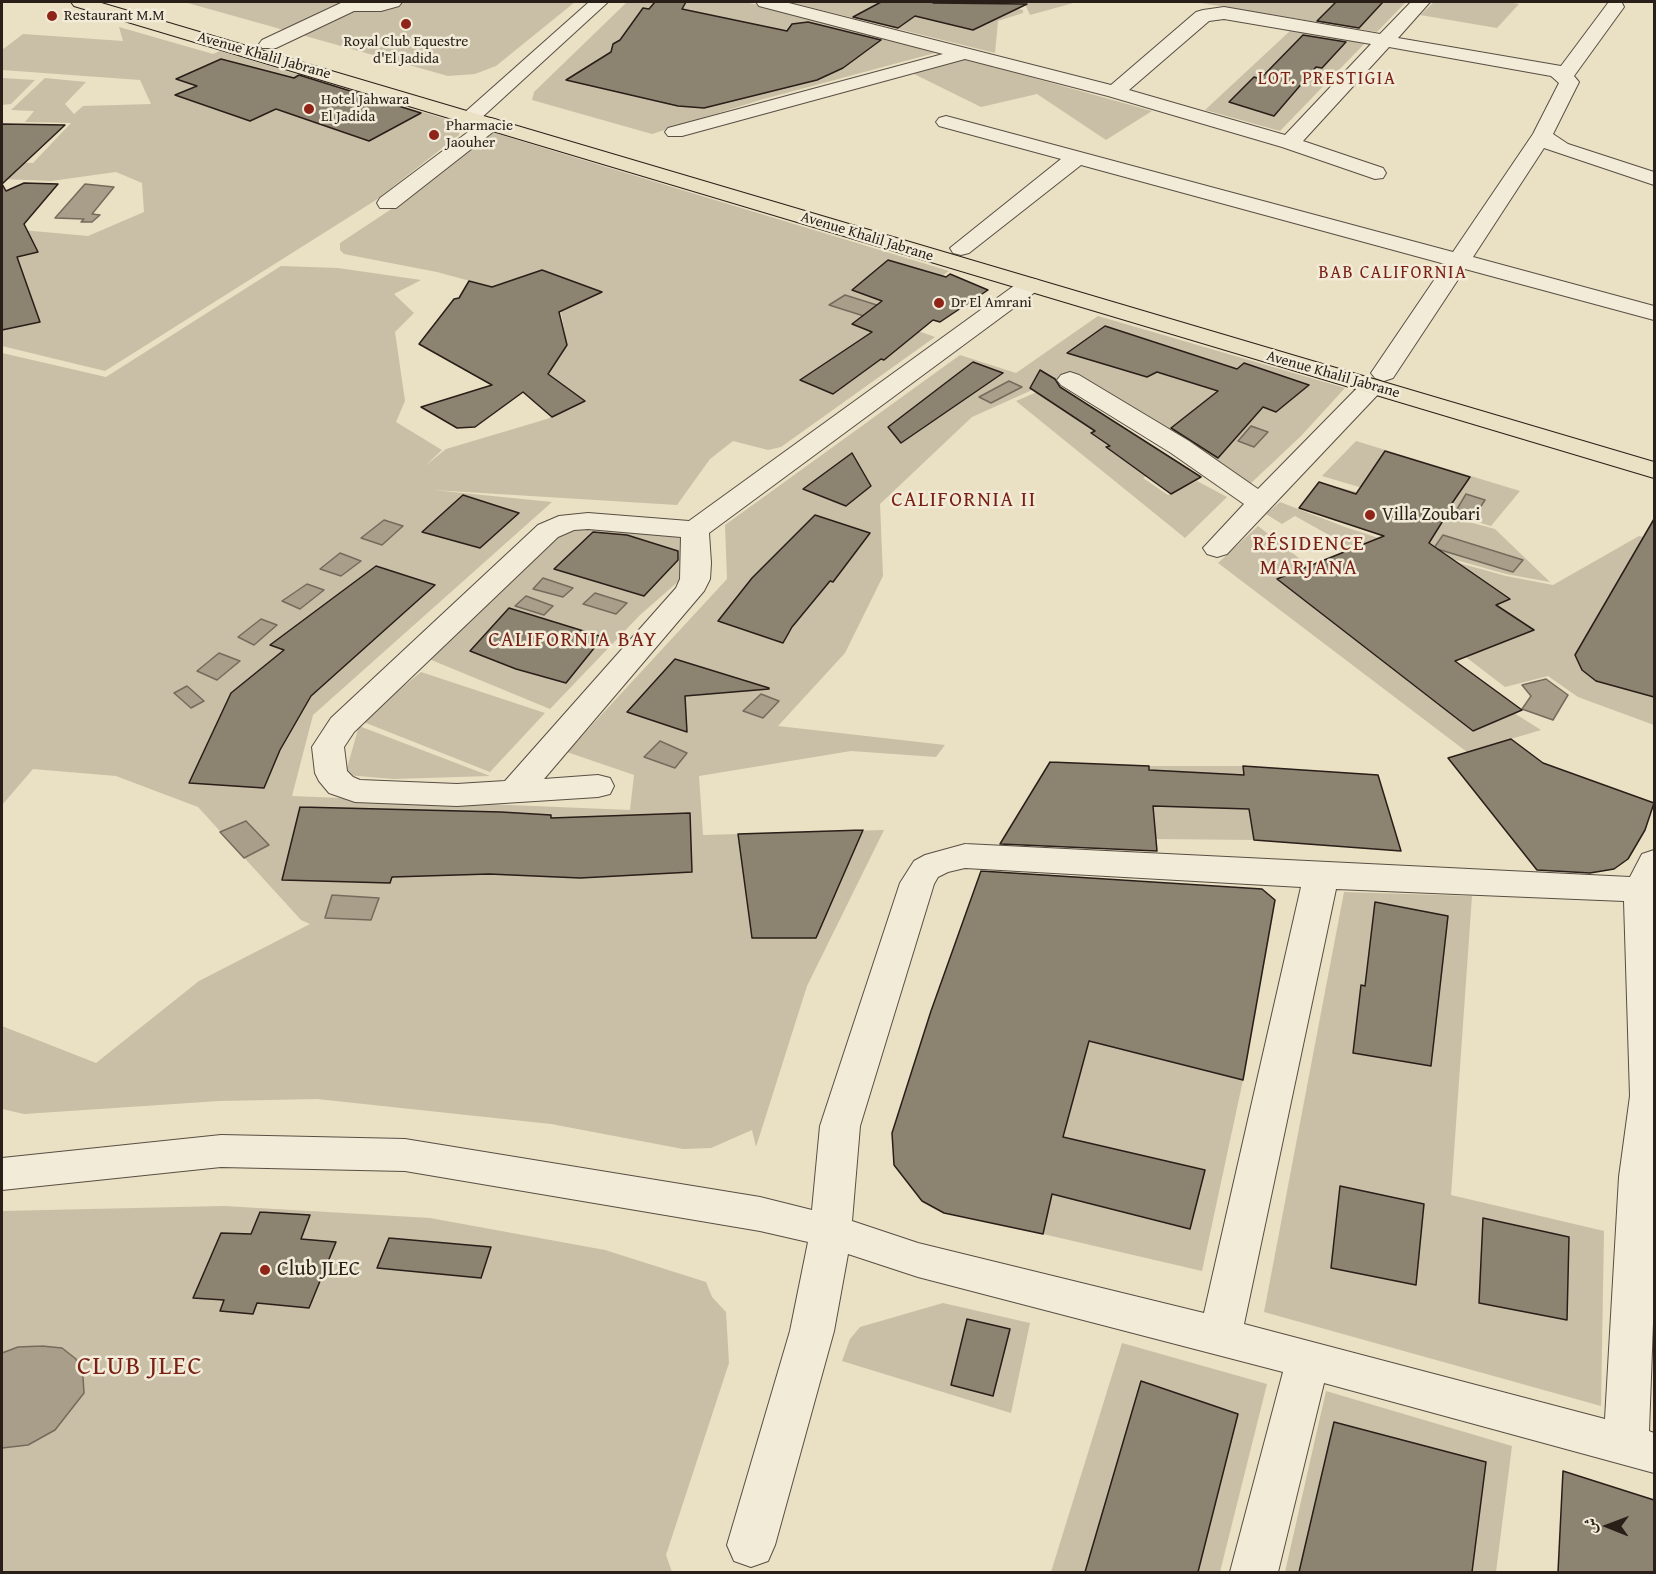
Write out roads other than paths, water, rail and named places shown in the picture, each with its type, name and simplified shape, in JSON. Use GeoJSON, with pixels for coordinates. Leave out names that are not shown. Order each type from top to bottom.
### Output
{"type":"FeatureCollection","features":[{"type":"Feature","properties":{"kind":"main road","name":"Avenue Khalil Jabrane"},"geometry":{"type":"LineString","coordinates":[[80,2],[481,116],[961,248],[1654,470]]}},
{"type":"Feature","properties":{"kind":"main road","name":"Avenue Khalil Jabrane"},"geometry":{"type":"LineString","coordinates":[[134,2],[269,44],[481,116],[1030,285],[1378,380],[1654,449]]}},
{"type":"Feature","properties":{"kind":"street"},"geometry":{"type":"LineString","coordinates":[[269,44],[351,3],[381,5],[393,2]]}},
{"type":"Feature","properties":{"kind":"street"},"geometry":{"type":"LineString","coordinates":[[388,203],[599,2]]}},
{"type":"Feature","properties":{"kind":"street"},"geometry":{"type":"LineString","coordinates":[[765,2],[1115,92],[1289,143],[1375,173]]}},
{"type":"Feature","properties":{"kind":"street"},"geometry":{"type":"LineString","coordinates":[[1289,143],[1421,2]]}},
{"type":"Feature","properties":{"kind":"street"},"geometry":{"type":"LineString","coordinates":[[1565,75],[1615,7]]}},
{"type":"Feature","properties":{"kind":"street"},"geometry":{"type":"LineString","coordinates":[[1115,92],[1203,16],[1224,13],[1541,66],[1565,75],[1569,82],[1543,134],[1378,380],[1217,548]]}},
{"type":"Feature","properties":{"kind":"street"},"geometry":{"type":"LineString","coordinates":[[675,132],[965,54]]}},
{"type":"Feature","properties":{"kind":"street"},"geometry":{"type":"LineString","coordinates":[[946,122],[1457,262],[1654,313]]}},
{"type":"Feature","properties":{"kind":"street"},"geometry":{"type":"LineString","coordinates":[[1543,134],[1546,140],[1561,148],[1654,179]]}},
{"type":"Feature","properties":{"kind":"street"},"geometry":{"type":"LineString","coordinates":[[961,248],[1076,158]]}},
{"type":"Feature","properties":{"kind":"street"},"geometry":{"type":"LineString","coordinates":[[598,786],[457,795],[356,791],[341,785],[331,773],[328,747],[342,725],[548,531],[559,524],[588,521],[695,530],[791,457],[1030,285]]}},
{"type":"Feature","properties":{"kind":"street"},"geometry":{"type":"LineString","coordinates":[[1070,380],[1180,447],[1260,503]]}},
{"type":"Feature","properties":{"kind":"street"},"geometry":{"type":"LineString","coordinates":[[514,792],[689,591],[695,579],[697,564],[695,530]]}},
{"type":"Feature","properties":{"kind":"street"},"geometry":{"type":"LineString","coordinates":[[2,1174],[221,1151],[405,1155],[760,1214],[831,1231],[918,1260],[1220,1336],[1640,1450],[1638,1177],[1652,1097],[1648,876],[1321,876],[965,856],[952,857],[927,869],[917,883],[840,1126],[831,1231],[812,1331],[750,1545]]}},
{"type":"Feature","properties":{"kind":"street"},"geometry":{"type":"LineString","coordinates":[[1220,1336],[1321,876]]}},
{"type":"Feature","properties":{"kind":"street"},"geometry":{"type":"LineString","coordinates":[[1254,1572],[1308,1360]]}},
{"type":"Feature","properties":{"kind":"place","name":"Restaurant M.M"},"geometry":{"type":"Point","coordinates":[52,16]}},
{"type":"Feature","properties":{"kind":"place","name":"Royal Club Equestre d'El Jadida"},"geometry":{"type":"Point","coordinates":[406,24]}},
{"type":"Feature","properties":{"kind":"place","name":"Hotel Jahwara El Jadida"},"geometry":{"type":"Point","coordinates":[309,109]}},
{"type":"Feature","properties":{"kind":"place","name":"Pharmacie Jaouher"},"geometry":{"type":"Point","coordinates":[434,135]}},
{"type":"Feature","properties":{"kind":"place","name":"Dr El Amrani"},"geometry":{"type":"Point","coordinates":[939,303]}},
{"type":"Feature","properties":{"kind":"place","name":"Villa Zoubari"},"geometry":{"type":"Point","coordinates":[1370,515]}},
{"type":"Feature","properties":{"kind":"place","name":"Club JLEC"},"geometry":{"type":"Point","coordinates":[265,1270]}},
{"type":"Feature","properties":{"kind":"district","name":"LOT. PRESTIGIA"},"geometry":{"type":"Point","coordinates":[1327,79]}},
{"type":"Feature","properties":{"kind":"district","name":"BAB CALIFORNIA"},"geometry":{"type":"Point","coordinates":[1393,273]}},
{"type":"Feature","properties":{"kind":"district","name":"CALIFORNIA II"},"geometry":{"type":"Point","coordinates":[964,501]}},
{"type":"Feature","properties":{"kind":"district","name":"RÉSIDENCE MARJANA"},"geometry":{"type":"Point","coordinates":[1309,557]}},
{"type":"Feature","properties":{"kind":"district","name":"CALIFORNIA BAY"},"geometry":{"type":"Point","coordinates":[573,641]}},
{"type":"Feature","properties":{"kind":"district","name":"CLUB JLEC"},"geometry":{"type":"Point","coordinates":[140,1367]}}]}
